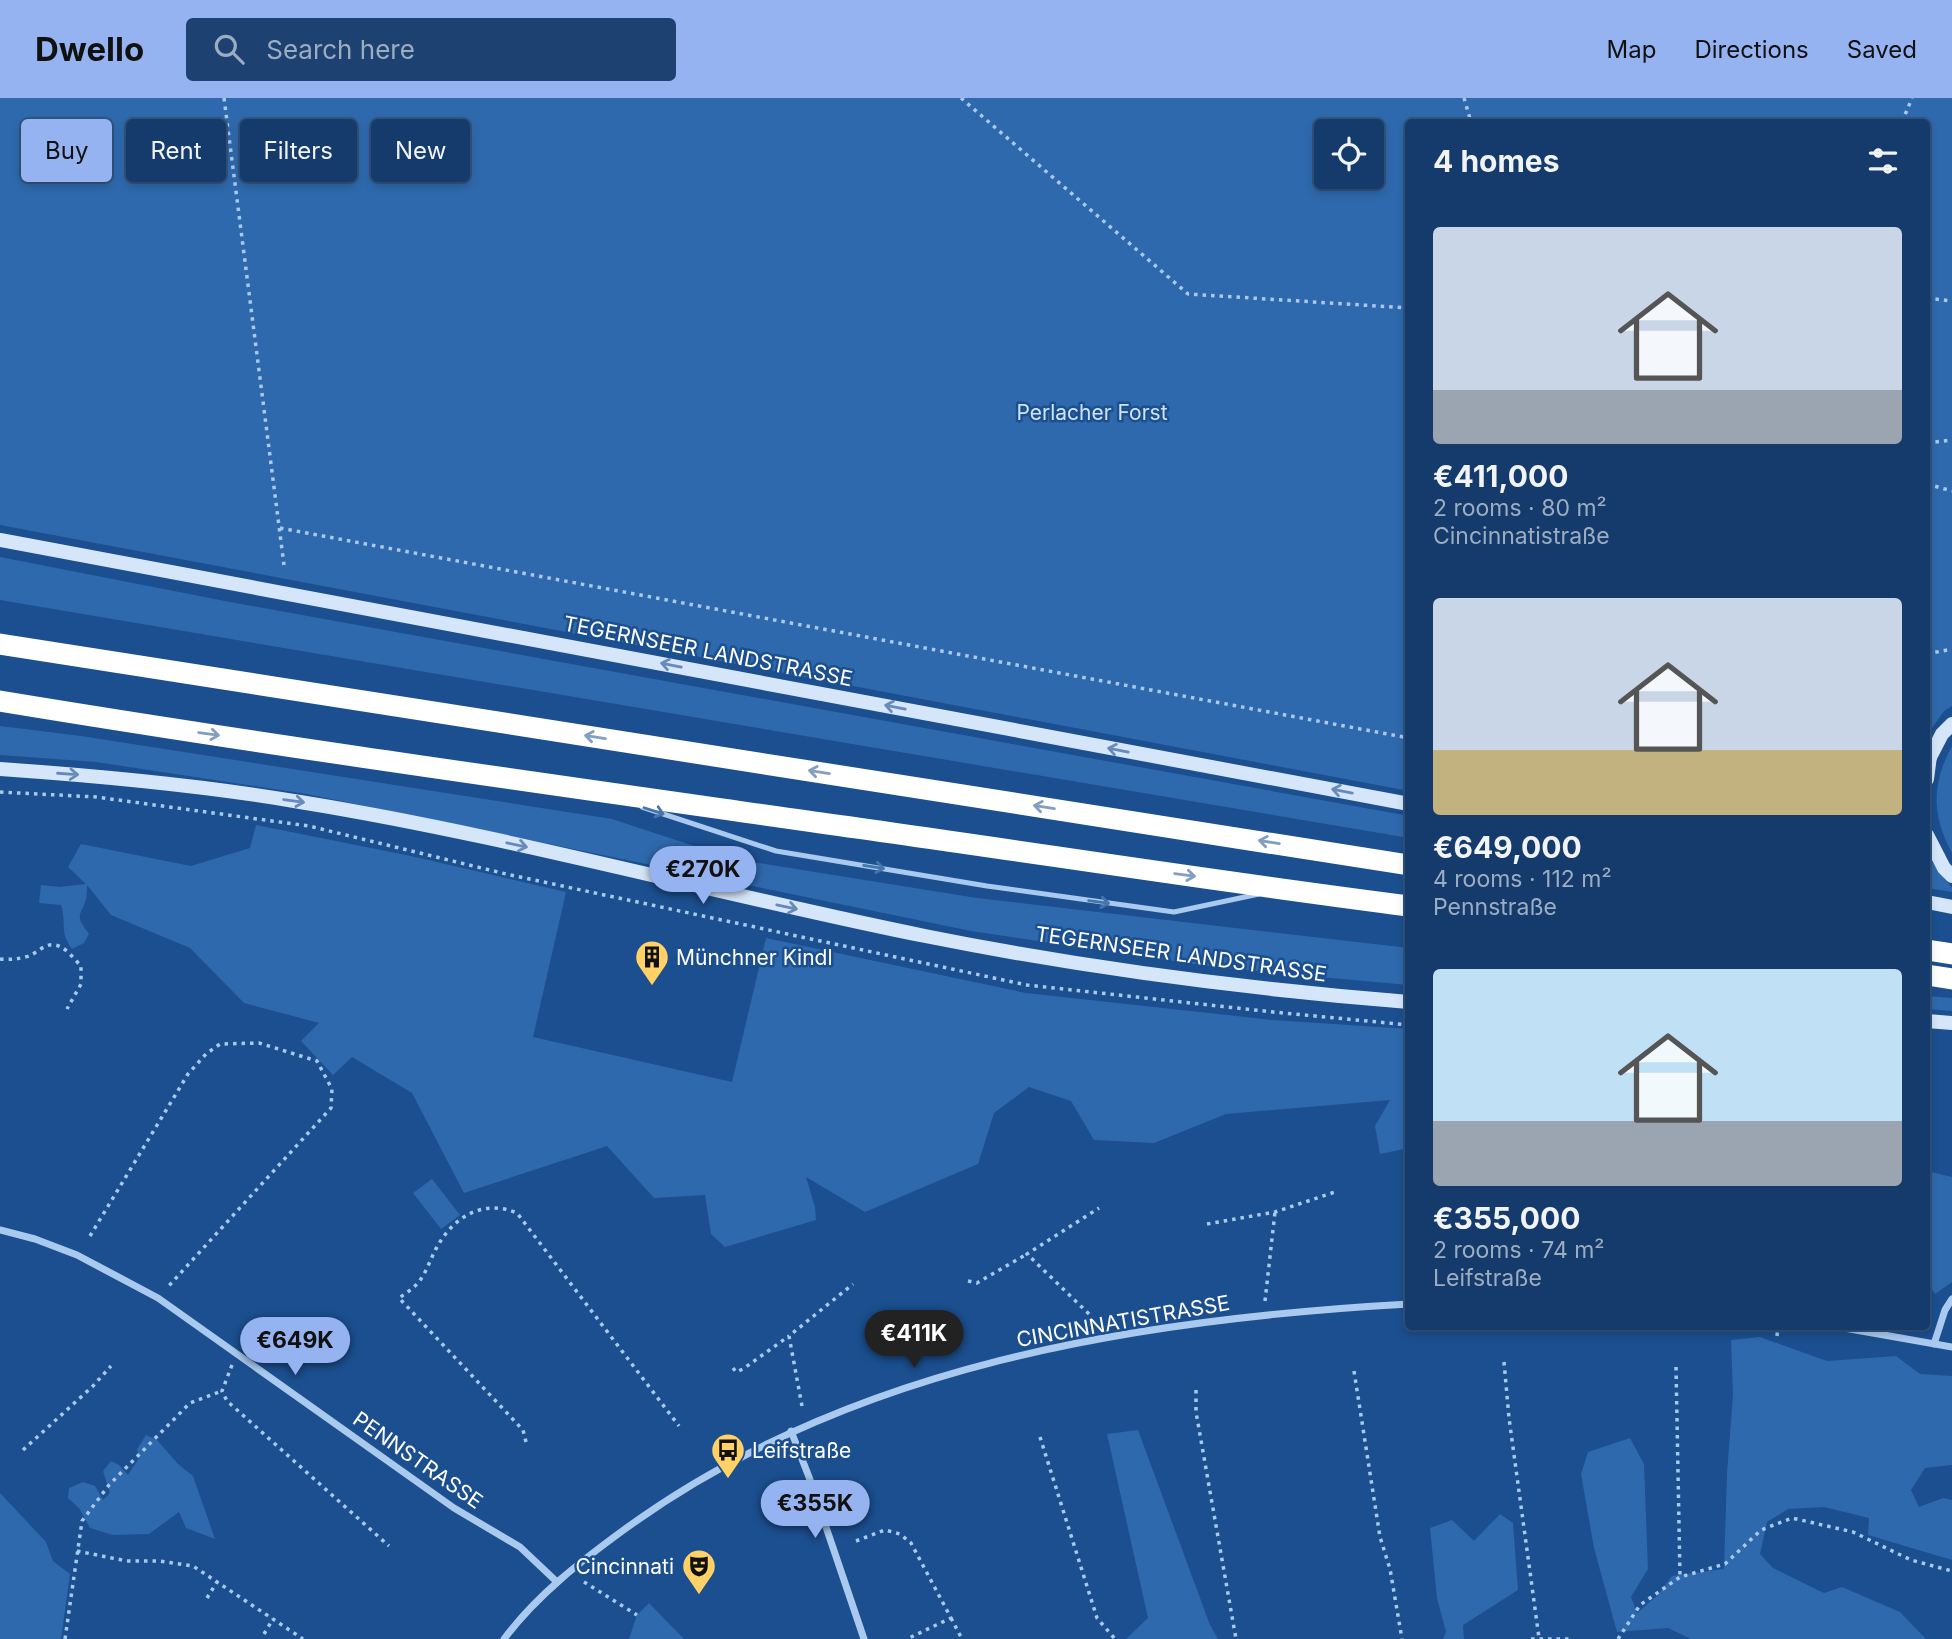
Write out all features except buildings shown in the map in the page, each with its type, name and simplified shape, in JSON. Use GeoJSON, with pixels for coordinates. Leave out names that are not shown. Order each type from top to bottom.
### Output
{"type":"FeatureCollection","features":[{"type":"Feature","properties":{"kind":"highway"},"geometry":{"type":"LineString","coordinates":[[0,644],[1405,864]]}},
{"type":"Feature","properties":{"kind":"highway"},"geometry":{"type":"LineString","coordinates":[[0,701],[142,725],[589,790],[1281,890],[1405,905]]}},
{"type":"Feature","properties":{"kind":"highway"},"geometry":{"type":"LineString","coordinates":[[1930,950],[1952,954]]}},
{"type":"Feature","properties":{"kind":"highway"},"geometry":{"type":"LineString","coordinates":[[1930,975],[1952,979]]}},
{"type":"Feature","properties":{"kind":"main road","name":"TEGERNSEER LANDSTRASSE"},"geometry":{"type":"LineString","coordinates":[[0,540],[1405,803]]}},
{"type":"Feature","properties":{"kind":"main road"},"geometry":{"type":"LineString","coordinates":[[1930,755],[1942,734],[1952,724]]}},
{"type":"Feature","properties":{"kind":"main road","name":"TEGERNSEER LANDSTRASSE"},"geometry":{"type":"LineString","coordinates":[[0,769],[97,776],[299,802],[515,844],[762,902],[926,936],[1106,969],[1239,986],[1405,1002]]}},
{"type":"Feature","properties":{"kind":"main road"},"geometry":{"type":"LineString","coordinates":[[1930,841],[1944,868],[1952,876]]}},
{"type":"Feature","properties":{"kind":"main road"},"geometry":{"type":"LineString","coordinates":[[1930,903],[1952,907]]}},
{"type":"Feature","properties":{"kind":"main road"},"geometry":{"type":"LineString","coordinates":[[1930,1021],[1952,1023]]}},
{"type":"Feature","properties":{"kind":"street","name":"PENNSTRASSE"},"geometry":{"type":"LineString","coordinates":[[0,1230],[35,1239],[78,1255],[158,1298],[454,1508],[520,1547],[557,1582]]}},
{"type":"Feature","properties":{"kind":"street"},"geometry":{"type":"LineString","coordinates":[[1934,1344],[1945,1310],[1952,1299]]}},
{"type":"Feature","properties":{"kind":"street","name":"CINCINNATISTRASSE"},"geometry":{"type":"LineString","coordinates":[[504,1639],[557,1582],[631,1525],[683,1490],[791,1432],[857,1404],[915,1384],[1019,1356],[1185,1325],[1347,1307],[1405,1304]]}},
{"type":"Feature","properties":{"kind":"street"},"geometry":{"type":"LineString","coordinates":[[1855,1330],[1952,1347]]}},
{"type":"Feature","properties":{"kind":"street"},"geometry":{"type":"LineString","coordinates":[[791,1432],[864,1639]]}},
{"type":"Feature","properties":{"kind":"lane"},"geometry":{"type":"LineString","coordinates":[[589,790],[627,802]]}},
{"type":"Feature","properties":{"kind":"lane"},"geometry":{"type":"LineString","coordinates":[[639,806],[776,851],[987,886],[1174,912],[1281,890]]}},
{"type":"Feature","properties":{"kind":"path"},"geometry":{"type":"LineString","coordinates":[[224,98],[284,565]]}},
{"type":"Feature","properties":{"kind":"path"},"geometry":{"type":"LineString","coordinates":[[961,98],[1188,294],[1405,309]]}},
{"type":"Feature","properties":{"kind":"path"},"geometry":{"type":"LineString","coordinates":[[1464,98],[1470,119]]}},
{"type":"Feature","properties":{"kind":"path"},"geometry":{"type":"LineString","coordinates":[[1903,119],[1912,98]]}},
{"type":"Feature","properties":{"kind":"path"},"geometry":{"type":"LineString","coordinates":[[1930,298],[1952,301]]}},
{"type":"Feature","properties":{"kind":"path"},"geometry":{"type":"LineString","coordinates":[[1930,443],[1952,440]]}},
{"type":"Feature","properties":{"kind":"path"},"geometry":{"type":"LineString","coordinates":[[1930,485],[1952,491]]}},
{"type":"Feature","properties":{"kind":"path"},"geometry":{"type":"LineString","coordinates":[[280,528],[1405,737]]}},
{"type":"Feature","properties":{"kind":"path"},"geometry":{"type":"LineString","coordinates":[[1930,653],[1952,649]]}},
{"type":"Feature","properties":{"kind":"path"},"geometry":{"type":"LineString","coordinates":[[0,792],[96,797],[309,826],[506,874],[1027,985],[1405,1024]]}},
{"type":"Feature","properties":{"kind":"path"},"geometry":{"type":"LineString","coordinates":[[0,959],[12,960],[30,956],[48,945],[57,944],[81,966],[80,984],[67,1009]]}},
{"type":"Feature","properties":{"kind":"path"},"geometry":{"type":"LineString","coordinates":[[90,1236],[188,1074],[206,1054],[220,1044],[259,1043],[317,1061],[332,1089],[331,1108],[158,1298]]}},
{"type":"Feature","properties":{"kind":"path"},"geometry":{"type":"LineString","coordinates":[[1207,1224],[1275,1212],[1335,1192]]}},
{"type":"Feature","properties":{"kind":"path"},"geometry":{"type":"LineString","coordinates":[[526,1442],[523,1430],[399,1298],[417,1284],[438,1244],[457,1222],[482,1207],[503,1207],[517,1213],[679,1426]]}},
{"type":"Feature","properties":{"kind":"path"},"geometry":{"type":"LineString","coordinates":[[968,1281],[977,1283],[1099,1208]]}},
{"type":"Feature","properties":{"kind":"path"},"geometry":{"type":"LineString","coordinates":[[1265,1301],[1275,1212]]}},
{"type":"Feature","properties":{"kind":"path"},"geometry":{"type":"LineString","coordinates":[[1027,1254],[1089,1314]]}},
{"type":"Feature","properties":{"kind":"path"},"geometry":{"type":"LineString","coordinates":[[733,1368],[736,1372],[743,1370],[853,1284]]}},
{"type":"Feature","properties":{"kind":"path"},"geometry":{"type":"LineString","coordinates":[[1777,1336],[1778,1330]]}},
{"type":"Feature","properties":{"kind":"path"},"geometry":{"type":"LineString","coordinates":[[789,1336],[802,1406]]}},
{"type":"Feature","properties":{"kind":"path"},"geometry":{"type":"LineString","coordinates":[[237,1352],[222,1391],[227,1401],[389,1546]]}},
{"type":"Feature","properties":{"kind":"path"},"geometry":{"type":"LineString","coordinates":[[1504,1362],[1509,1419],[1539,1638]]}},
{"type":"Feature","properties":{"kind":"path"},"geometry":{"type":"LineString","coordinates":[[23,1450],[111,1366]]}},
{"type":"Feature","properties":{"kind":"path"},"geometry":{"type":"LineString","coordinates":[[1676,1367],[1680,1577]]}},
{"type":"Feature","properties":{"kind":"path"},"geometry":{"type":"LineString","coordinates":[[1354,1371],[1380,1537],[1390,1569],[1402,1639]]}},
{"type":"Feature","properties":{"kind":"path"},"geometry":{"type":"LineString","coordinates":[[1196,1390],[1196,1412],[1236,1639]]}},
{"type":"Feature","properties":{"kind":"path"},"geometry":{"type":"LineString","coordinates":[[65,1639],[82,1521],[109,1485],[190,1403],[222,1391]]}},
{"type":"Feature","properties":{"kind":"path"},"geometry":{"type":"LineString","coordinates":[[1040,1437],[1097,1618],[1115,1639]]}},
{"type":"Feature","properties":{"kind":"path"},"geometry":{"type":"LineString","coordinates":[[1618,1639],[1640,1605],[1680,1577],[1725,1564],[1761,1530],[1792,1518],[1853,1532],[1911,1560],[1952,1571]]}},
{"type":"Feature","properties":{"kind":"path"},"geometry":{"type":"LineString","coordinates":[[856,1541],[885,1530],[900,1534],[911,1544],[962,1639]]}},
{"type":"Feature","properties":{"kind":"path"},"geometry":{"type":"LineString","coordinates":[[77,1551],[128,1561],[160,1561],[193,1566],[303,1639]]}},
{"type":"Feature","properties":{"kind":"path"},"geometry":{"type":"LineString","coordinates":[[207,1598],[216,1582]]}},
{"type":"Feature","properties":{"kind":"path"},"geometry":{"type":"LineString","coordinates":[[584,1582],[637,1615]]}},
{"type":"Feature","properties":{"kind":"path"},"geometry":{"type":"LineString","coordinates":[[907,1639],[951,1618]]}},
{"type":"Feature","properties":{"kind":"path"},"geometry":{"type":"LineString","coordinates":[[264,1634],[273,1619]]}},
{"type":"Feature","properties":{"kind":"path"},"geometry":{"type":"LineString","coordinates":[[1531,1639],[1571,1639]]}},
{"type":"Feature","properties":{"kind":"green space","name":"Perlacher Forst"},"geometry":{"type":"Polygon","coordinates":[[[0,98],[1952,98],[1952,706],[1944,711],[1930,731],[1930,119],[1405,119],[1405,790],[0,525],[0,98]]]}},
{"type":"Feature","properties":{"kind":"green space"},"geometry":{"type":"Polygon","coordinates":[[[0,557],[225,601],[1405,815],[1405,837],[0,600],[0,557]]]}},
{"type":"Feature","properties":{"kind":"green space"},"geometry":{"type":"Polygon","coordinates":[[[0,726],[81,736],[612,819],[734,859],[977,898],[1405,948],[1405,985],[1221,968],[971,931],[307,794],[96,762],[0,755],[0,726]]]}},
{"type":"Feature","properties":{"kind":"green space"},"geometry":{"type":"Polygon","coordinates":[[[1952,746],[1952,853],[1940,825],[1937,799],[1941,773],[1952,746]]]}},
{"type":"Feature","properties":{"kind":"green space"},"geometry":{"type":"Polygon","coordinates":[[[256,825],[411,856],[566,892],[533,1037],[732,1082],[766,938],[1026,993],[1273,1020],[1405,1029],[1405,1149],[1380,1154],[1375,1126],[1390,1100],[1226,1114],[1154,1143],[1094,1140],[1071,1101],[1029,1087],[994,1113],[978,1164],[865,1212],[806,1177],[816,1220],[725,1247],[711,1234],[705,1195],[654,1198],[607,1146],[464,1193],[412,1093],[352,1057],[333,1075],[301,1041],[319,1023],[244,1003],[190,948],[111,915],[87,885],[80,918],[89,934],[84,943],[72,949],[64,932],[61,905],[39,903],[41,885],[60,887],[86,884],[68,867],[81,844],[191,866],[250,848],[256,825]]]}},
{"type":"Feature","properties":{"kind":"green space"},"geometry":{"type":"Polygon","coordinates":[[[1930,859],[1952,888],[1952,892],[1930,888],[1930,859]]]}},
{"type":"Feature","properties":{"kind":"green space"},"geometry":{"type":"Polygon","coordinates":[[[1930,996],[1952,998],[1952,1011],[1930,1009],[1930,996]]]}},
{"type":"Feature","properties":{"kind":"green space"},"geometry":{"type":"Polygon","coordinates":[[[1930,1172],[1952,1177],[1952,1282],[1935,1294],[1930,1287],[1930,1172]]]}},
{"type":"Feature","properties":{"kind":"green space"},"geometry":{"type":"Polygon","coordinates":[[[432,1179],[460,1215],[441,1229],[413,1193],[432,1179]]]}},
{"type":"Feature","properties":{"kind":"green space"},"geometry":{"type":"Polygon","coordinates":[[[1760,1337],[1827,1361],[1896,1356],[1920,1374],[1952,1376],[1952,1465],[1925,1468],[1911,1490],[1919,1507],[1943,1498],[1952,1500],[1952,1560],[1868,1535],[1869,1518],[1824,1507],[1788,1509],[1767,1522],[1760,1554],[1773,1568],[1824,1593],[1842,1587],[1900,1612],[1926,1639],[1691,1639],[1668,1628],[1617,1632],[1594,1548],[1581,1474],[1588,1452],[1630,1438],[1644,1464],[1648,1569],[1631,1597],[1637,1613],[1658,1595],[1672,1576],[1724,1569],[1733,1395],[1731,1340],[1760,1337]]]}},
{"type":"Feature","properties":{"kind":"green space"},"geometry":{"type":"Polygon","coordinates":[[[1138,1430],[1210,1625],[1218,1639],[1126,1639],[1148,1618],[1107,1434],[1138,1430]]]}},
{"type":"Feature","properties":{"kind":"green space"},"geometry":{"type":"Polygon","coordinates":[[[146,1435],[157,1440],[178,1464],[193,1476],[215,1539],[186,1528],[179,1512],[149,1534],[113,1535],[90,1528],[79,1508],[68,1498],[69,1488],[83,1482],[95,1486],[103,1500],[110,1493],[103,1471],[111,1461],[128,1475],[139,1458],[137,1449],[146,1435]]]}},
{"type":"Feature","properties":{"kind":"green space"},"geometry":{"type":"Polygon","coordinates":[[[0,1493],[46,1542],[53,1561],[70,1574],[61,1639],[0,1639],[0,1493]]]}},
{"type":"Feature","properties":{"kind":"green space"},"geometry":{"type":"Polygon","coordinates":[[[1500,1514],[1513,1523],[1518,1590],[1463,1625],[1464,1639],[1443,1639],[1446,1632],[1437,1598],[1430,1528],[1452,1520],[1474,1541],[1500,1514]]]}},
{"type":"Feature","properties":{"kind":"green space"},"geometry":{"type":"Polygon","coordinates":[[[649,1603],[684,1639],[629,1639],[637,1615],[649,1603]]]}},
{"type":"Feature","properties":{"kind":"place","name":"Münchner Kindl"},"geometry":{"type":"Point","coordinates":[652,987]}},
{"type":"Feature","properties":{"kind":"place","name":"Leifstraße"},"geometry":{"type":"Point","coordinates":[728,1480]}},
{"type":"Feature","properties":{"kind":"place","name":"Cincinnati"},"geometry":{"type":"Point","coordinates":[699,1596]}}]}
